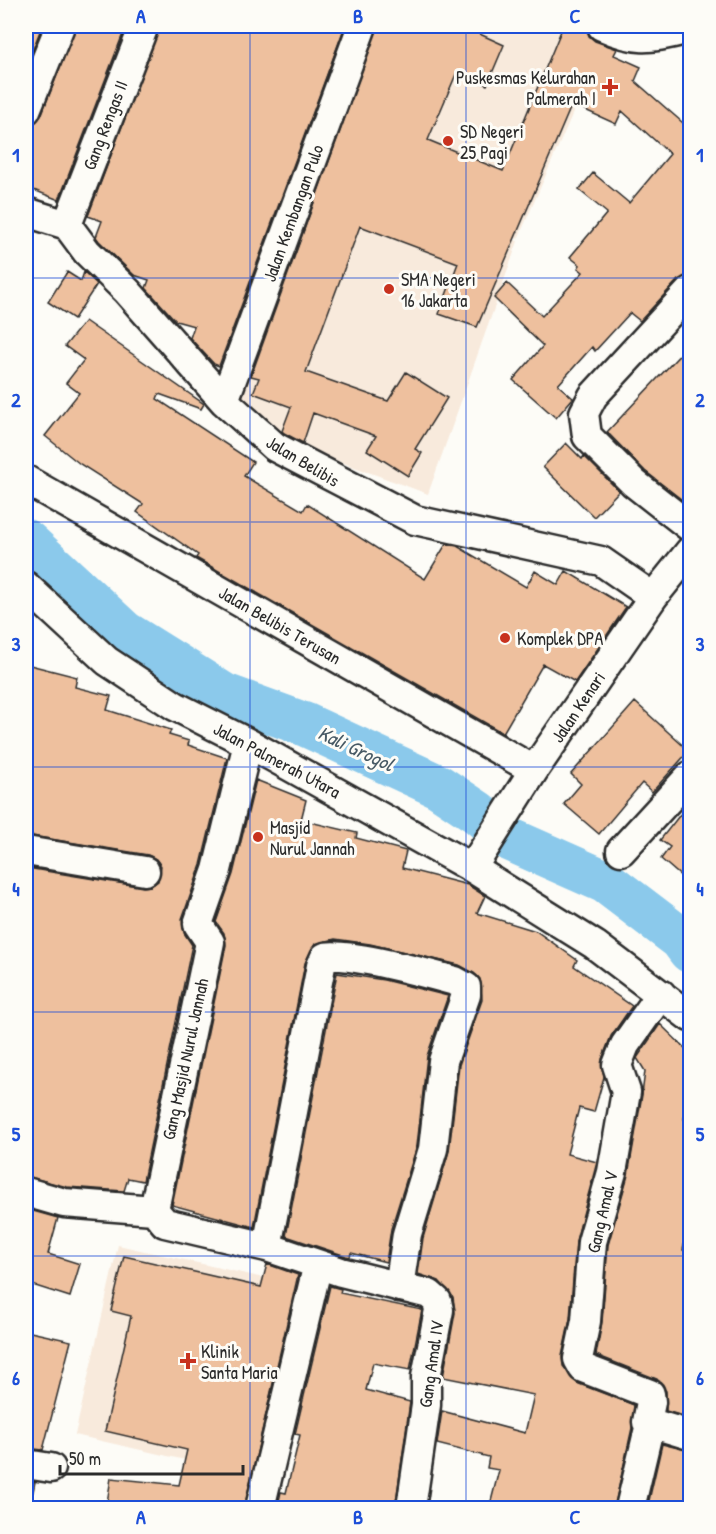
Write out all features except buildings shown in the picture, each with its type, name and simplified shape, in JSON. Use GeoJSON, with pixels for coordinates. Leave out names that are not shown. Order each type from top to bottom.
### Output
{"type":"FeatureCollection","features":[{"type":"Feature","properties":{"kind":"street"},"geometry":{"type":"LineString","coordinates":[[26,110],[60,26]]}},
{"type":"Feature","properties":{"kind":"street","name":"Gang Rengas II"},"geometry":{"type":"LineString","coordinates":[[67,225],[144,26]]}},
{"type":"Feature","properties":{"kind":"street","name":"Jalan Kembangan Pulo"},"geometry":{"type":"LineString","coordinates":[[224,401],[362,26]]}},
{"type":"Feature","properties":{"kind":"street"},"geometry":{"type":"LineString","coordinates":[[621,29],[648,39],[690,29]]}},
{"type":"Feature","properties":{"kind":"street"},"geometry":{"type":"LineString","coordinates":[[26,212],[67,225]]}},
{"type":"Feature","properties":{"kind":"street","name":"Jalan Belibis"},"geometry":{"type":"LineString","coordinates":[[67,225],[87,252],[127,291],[224,401],[275,447],[382,505],[415,520],[601,561],[653,597]]}},
{"type":"Feature","properties":{"kind":"street"},"geometry":{"type":"LineString","coordinates":[[690,291],[593,396],[585,413],[587,436],[597,447],[634,483],[690,527]]}},
{"type":"Feature","properties":{"kind":"street","name":"Jalan Belibis Terusan"},"geometry":{"type":"LineString","coordinates":[[26,480],[527,781]]}},
{"type":"Feature","properties":{"kind":"street","name":"Jalan Kenari"},"geometry":{"type":"LineString","coordinates":[[479,857],[527,781],[653,597],[690,551]]}},
{"type":"Feature","properties":{"kind":"street","name":"Jalan Palmerah Utara"},"geometry":{"type":"LineString","coordinates":[[26,586],[107,661],[175,706],[479,857],[690,1017]]}},
{"type":"Feature","properties":{"kind":"street","name":"Gang Masjid Nurul Jannah"},"geometry":{"type":"LineString","coordinates":[[154,1210],[210,942],[198,924],[217,870],[248,743]]}},
{"type":"Feature","properties":{"kind":"street"},"geometry":{"type":"LineString","coordinates":[[621,851],[690,776]]}},
{"type":"Feature","properties":{"kind":"street"},"geometry":{"type":"LineString","coordinates":[[26,851],[145,871]]}},
{"type":"Feature","properties":{"kind":"street"},"geometry":{"type":"LineString","coordinates":[[267,1247],[321,966],[325,957],[332,955],[366,961],[455,981],[466,987],[466,995],[443,1061],[433,1149],[411,1218],[399,1287]]}},
{"type":"Feature","properties":{"kind":"street","name":"Gang Amal V"},"geometry":{"type":"LineString","coordinates":[[650,1424],[645,1421],[651,1402],[650,1394],[583,1368],[578,1359],[586,1321],[592,1242],[612,1172],[626,1092],[617,1065],[619,1055],[661,994]]}},
{"type":"Feature","properties":{"kind":"street"},"geometry":{"type":"LineString","coordinates":[[26,1192],[64,1203],[154,1210],[165,1223],[267,1247],[318,1266],[260,1509]]}},
{"type":"Feature","properties":{"kind":"street","name":"Gang Amal IV"},"geometry":{"type":"LineString","coordinates":[[318,1266],[429,1294],[437,1301],[439,1310],[426,1377],[426,1405],[416,1458],[418,1504]]}},
{"type":"Feature","properties":{"kind":"street"},"geometry":{"type":"LineString","coordinates":[[630,1509],[650,1424],[690,1435]]}},
{"type":"Feature","properties":{"kind":"shaded area","name":"SD Negeri 25 Pagi"},"geometry":{"type":"Polygon","coordinates":[[[380,26],[550,26],[601,48],[518,239],[454,212],[325,166],[380,26]]]}},
{"type":"Feature","properties":{"kind":"shaded area","name":"SMA Negeri 16 Jakarta"},"geometry":{"type":"Polygon","coordinates":[[[323,168],[518,241],[428,494],[278,439],[237,398],[323,168]]]}},
{"type":"Feature","properties":{"kind":"shaded area","name":"Klinik Santa Maria"},"geometry":{"type":"Polygon","coordinates":[[[118,1245],[299,1286],[260,1477],[75,1435],[118,1245]]]}},
{"type":"Feature","properties":{"kind":"waterway","name":"Kali Grogol"},"geometry":{"type":"LineString","coordinates":[[26,541],[125,633],[224,695],[306,725],[438,786],[477,812],[509,839],[606,882],[681,939],[690,951]]}},
{"type":"Feature","properties":{"kind":"place","name":"Puskesmas Kelurahan Palmerah I"},"geometry":{"type":"Point","coordinates":[610,87]}},
{"type":"Feature","properties":{"kind":"place","name":"SD Negeri 25 Pagi"},"geometry":{"type":"Point","coordinates":[448,141]}},
{"type":"Feature","properties":{"kind":"place","name":"SMA Negeri 16 Jakarta"},"geometry":{"type":"Point","coordinates":[389,289]}},
{"type":"Feature","properties":{"kind":"place","name":"Komplek DPA"},"geometry":{"type":"Point","coordinates":[505,638]}},
{"type":"Feature","properties":{"kind":"place","name":"Masjid Nurul Jannah"},"geometry":{"type":"Point","coordinates":[258,837]}},
{"type":"Feature","properties":{"kind":"place","name":"Klinik Santa Maria"},"geometry":{"type":"Point","coordinates":[188,1361]}}]}
